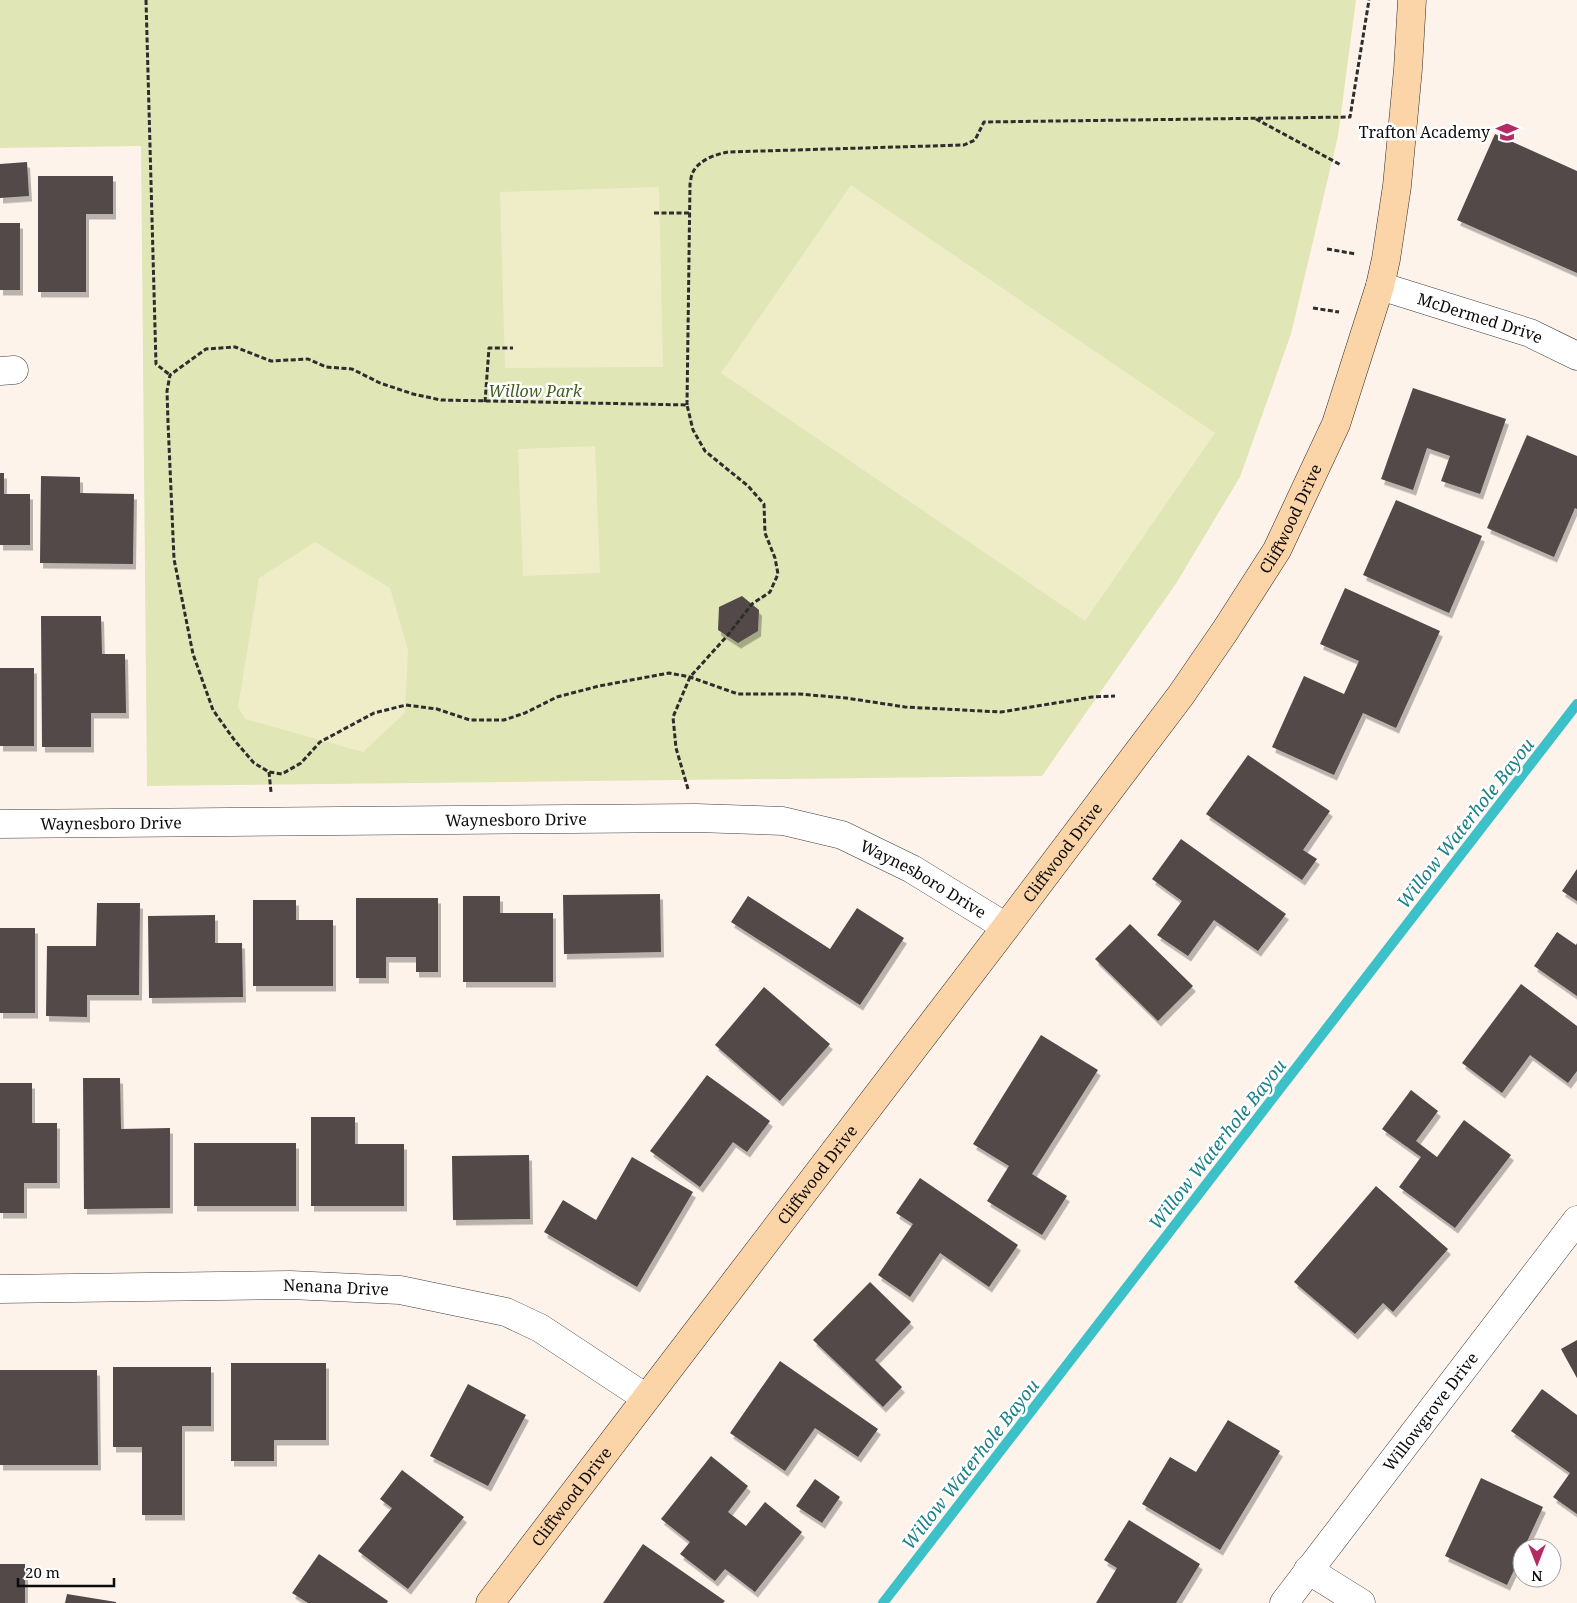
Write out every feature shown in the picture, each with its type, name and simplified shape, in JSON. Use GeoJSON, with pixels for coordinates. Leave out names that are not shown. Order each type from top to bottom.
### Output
{"type":"FeatureCollection","features":[{"type":"Feature","properties":{"kind":"street","name":"Cliffwood Drive"},"geometry":{"type":"LineString","coordinates":[[490,1603],[1181,695],[1277,550],[1336,424],[1380,286],[1397,186],[1408,69],[1412,0]]}},
{"type":"Feature","properties":{"kind":"street","name":"McDermed Drive"},"geometry":{"type":"LineString","coordinates":[[1380,286],[1530,333],[1577,356]]}},
{"type":"Feature","properties":{"kind":"street","name":"Waynesboro Drive"},"geometry":{"type":"LineString","coordinates":[[0,824],[696,818],[783,821],[842,835],[912,868],[1006,927]]}},
{"type":"Feature","properties":{"kind":"street","name":"Willowgrove Drive"},"geometry":{"type":"LineString","coordinates":[[1284,1603],[1577,1220]]}},
{"type":"Feature","properties":{"kind":"street","name":"Nenana Drive"},"geometry":{"type":"LineString","coordinates":[[0,1289],[290,1284],[400,1290],[506,1312],[540,1328],[646,1398]]}},
{"type":"Feature","properties":{"kind":"street"},"geometry":{"type":"LineString","coordinates":[[1308,1570],[1360,1603]]}},
{"type":"Feature","properties":{"kind":"path"},"geometry":{"type":"LineString","coordinates":[[146,0],[156,364],[170,375]]}},
{"type":"Feature","properties":{"kind":"path"},"geometry":{"type":"LineString","coordinates":[[696,818],[676,748],[673,717],[690,677],[727,636],[752,604],[770,592],[778,574],[775,558],[765,533],[764,504],[748,486],[705,451],[693,430],[688,405],[690,184],[694,170],[705,160],[719,154],[964,145],[975,140],[984,122],[1350,117],[1369,0]]}},
{"type":"Feature","properties":{"kind":"path"},"geometry":{"type":"LineString","coordinates":[[1255,118],[1341,165]]}},
{"type":"Feature","properties":{"kind":"path"},"geometry":{"type":"LineString","coordinates":[[654,213],[690,213]]}},
{"type":"Feature","properties":{"kind":"path"},"geometry":{"type":"LineString","coordinates":[[1327,249],[1364,255]]}},
{"type":"Feature","properties":{"kind":"path"},"geometry":{"type":"LineString","coordinates":[[1313,308],[1342,312]]}},
{"type":"Feature","properties":{"kind":"path"},"geometry":{"type":"LineString","coordinates":[[688,405],[441,400],[413,394],[380,383],[352,369],[326,367],[308,359],[271,361],[235,347],[206,349],[170,375],[167,391],[174,559],[193,654],[213,710],[235,741],[254,763],[269,772],[282,774],[301,763],[320,742],[374,713],[406,705],[437,709],[470,720],[504,720],[525,713],[557,697],[599,686],[669,673],[690,677],[738,694],[799,694],[846,698],[904,707],[1001,712],[1092,697],[1116,696]]}},
{"type":"Feature","properties":{"kind":"path"},"geometry":{"type":"LineString","coordinates":[[485,402],[489,348],[513,348]]}},
{"type":"Feature","properties":{"kind":"green space","name":"Willow Park"},"geometry":{"type":"Polygon","coordinates":[[[0,0],[1356,0],[1338,136],[1291,334],[1240,477],[1177,582],[1042,776],[147,786],[141,146],[0,148],[0,0]]]}},
{"type":"Feature","properties":{"kind":"green space"},"geometry":{"type":"Polygon","coordinates":[[[851,185],[1215,433],[1085,621],[721,373],[851,185]]]}},
{"type":"Feature","properties":{"kind":"green space"},"geometry":{"type":"Polygon","coordinates":[[[659,187],[663,367],[505,368],[500,192],[659,187]]]}},
{"type":"Feature","properties":{"kind":"green space"},"geometry":{"type":"Polygon","coordinates":[[[595,446],[600,573],[523,576],[518,449],[595,446]]]}},
{"type":"Feature","properties":{"kind":"green space"},"geometry":{"type":"Polygon","coordinates":[[[315,542],[390,588],[408,650],[405,713],[363,752],[245,719],[238,707],[259,578],[315,542]]]}},
{"type":"Feature","properties":{"kind":"building"},"geometry":{"type":"Polygon","coordinates":[[[1495,134],[1577,171],[1577,273],[1457,220],[1495,134]]]}},
{"type":"Feature","properties":{"kind":"building"},"geometry":{"type":"Polygon","coordinates":[[[27,162],[29,196],[0,198],[0,164],[27,162]]]}},
{"type":"Feature","properties":{"kind":"building"},"geometry":{"type":"Polygon","coordinates":[[[38,176],[113,176],[113,214],[86,214],[86,292],[38,292],[38,176]]]}},
{"type":"Feature","properties":{"kind":"building"},"geometry":{"type":"Polygon","coordinates":[[[0,223],[20,223],[20,290],[0,290],[0,223]]]}},
{"type":"Feature","properties":{"kind":"building"},"geometry":{"type":"Polygon","coordinates":[[[1413,388],[1506,419],[1480,494],[1441,481],[1450,456],[1427,448],[1413,490],[1381,479],[1413,388]]]}},
{"type":"Feature","properties":{"kind":"building"},"geometry":{"type":"Polygon","coordinates":[[[1527,435],[1577,456],[1577,509],[1575,508],[1554,557],[1487,528],[1527,435]]]}},
{"type":"Feature","properties":{"kind":"building"},"geometry":{"type":"Polygon","coordinates":[[[0,473],[4,473],[4,494],[30,494],[30,545],[0,545],[0,473]]]}},
{"type":"Feature","properties":{"kind":"building"},"geometry":{"type":"Polygon","coordinates":[[[41,476],[80,477],[80,493],[134,494],[133,564],[40,563],[41,476]]]}},
{"type":"Feature","properties":{"kind":"building"},"geometry":{"type":"Polygon","coordinates":[[[1396,500],[1482,536],[1449,613],[1363,575],[1396,500]]]}},
{"type":"Feature","properties":{"kind":"building"},"geometry":{"type":"Polygon","coordinates":[[[1345,588],[1440,631],[1396,728],[1363,713],[1334,775],[1272,747],[1304,676],[1344,694],[1359,661],[1320,644],[1345,588]]]}},
{"type":"Feature","properties":{"kind":"building"},"geometry":{"type":"Polygon","coordinates":[[[742,596],[759,610],[758,631],[738,643],[718,630],[719,607],[742,596]]]}},
{"type":"Feature","properties":{"kind":"building"},"geometry":{"type":"Polygon","coordinates":[[[41,616],[101,616],[102,654],[125,654],[126,713],[91,713],[91,747],[42,747],[41,616]]]}},
{"type":"Feature","properties":{"kind":"building"},"geometry":{"type":"Polygon","coordinates":[[[0,668],[34,668],[34,746],[0,746],[0,668]]]}},
{"type":"Feature","properties":{"kind":"building"},"geometry":{"type":"Polygon","coordinates":[[[1248,755],[1330,811],[1303,850],[1317,859],[1302,880],[1206,814],[1248,755]]]}},
{"type":"Feature","properties":{"kind":"building"},"geometry":{"type":"Polygon","coordinates":[[[1181,839],[1286,914],[1258,951],[1214,920],[1188,956],[1157,935],[1182,901],[1152,879],[1181,839]]]}},
{"type":"Feature","properties":{"kind":"building"},"geometry":{"type":"Polygon","coordinates":[[[1577,869],[1577,901],[1562,891],[1577,869]]]}},
{"type":"Feature","properties":{"kind":"building"},"geometry":{"type":"Polygon","coordinates":[[[660,894],[661,952],[564,954],[563,895],[660,894]]]}},
{"type":"Feature","properties":{"kind":"building"},"geometry":{"type":"Polygon","coordinates":[[[463,896],[500,896],[500,913],[553,913],[553,982],[463,982],[463,896]]]}},
{"type":"Feature","properties":{"kind":"building"},"geometry":{"type":"Polygon","coordinates":[[[748,896],[830,949],[857,908],[904,938],[860,1005],[731,922],[748,896]]]}},
{"type":"Feature","properties":{"kind":"building"},"geometry":{"type":"Polygon","coordinates":[[[356,898],[438,898],[438,972],[416,972],[416,957],[386,957],[386,978],[356,978],[356,898]]]}},
{"type":"Feature","properties":{"kind":"building"},"geometry":{"type":"Polygon","coordinates":[[[253,900],[296,900],[296,920],[333,920],[333,986],[253,986],[253,900]]]}},
{"type":"Feature","properties":{"kind":"building"},"geometry":{"type":"Polygon","coordinates":[[[97,903],[140,903],[139,995],[87,995],[87,1017],[46,1016],[47,946],[96,946],[97,903]]]}},
{"type":"Feature","properties":{"kind":"building"},"geometry":{"type":"Polygon","coordinates":[[[215,915],[215,943],[242,943],[243,997],[149,998],[148,916],[215,915]]]}},
{"type":"Feature","properties":{"kind":"building"},"geometry":{"type":"Polygon","coordinates":[[[1130,924],[1193,986],[1158,1021],[1095,959],[1130,924]]]}},
{"type":"Feature","properties":{"kind":"building"},"geometry":{"type":"Polygon","coordinates":[[[0,928],[35,928],[35,1013],[0,1013],[0,928]]]}},
{"type":"Feature","properties":{"kind":"building"},"geometry":{"type":"Polygon","coordinates":[[[1557,932],[1576,945],[1577,943],[1577,996],[1534,966],[1557,932]]]}},
{"type":"Feature","properties":{"kind":"building"},"geometry":{"type":"Polygon","coordinates":[[[1521,984],[1577,1026],[1577,1071],[1568,1083],[1530,1055],[1502,1093],[1462,1063],[1521,984]]]}},
{"type":"Feature","properties":{"kind":"building"},"geometry":{"type":"Polygon","coordinates":[[[764,987],[830,1044],[780,1101],[715,1045],[764,987]]]}},
{"type":"Feature","properties":{"kind":"building"},"geometry":{"type":"Polygon","coordinates":[[[1041,1035],[1098,1070],[1032,1174],[1067,1196],[1042,1235],[987,1201],[1009,1166],[973,1144],[1041,1035]]]}},
{"type":"Feature","properties":{"kind":"building"},"geometry":{"type":"Polygon","coordinates":[[[707,1075],[770,1121],[747,1152],[733,1142],[700,1187],[650,1151],[707,1075]]]}},
{"type":"Feature","properties":{"kind":"building"},"geometry":{"type":"Polygon","coordinates":[[[83,1078],[120,1078],[121,1129],[170,1128],[170,1208],[84,1209],[83,1078]]]}},
{"type":"Feature","properties":{"kind":"building"},"geometry":{"type":"Polygon","coordinates":[[[0,1083],[32,1083],[32,1123],[57,1123],[57,1183],[24,1183],[24,1213],[0,1213],[0,1083]]]}},
{"type":"Feature","properties":{"kind":"building"},"geometry":{"type":"Polygon","coordinates":[[[1411,1090],[1438,1111],[1416,1141],[1437,1157],[1464,1120],[1511,1155],[1455,1228],[1399,1187],[1421,1157],[1382,1129],[1411,1090]]]}},
{"type":"Feature","properties":{"kind":"building"},"geometry":{"type":"Polygon","coordinates":[[[311,1117],[355,1117],[355,1144],[404,1144],[404,1206],[311,1206],[311,1117]]]}},
{"type":"Feature","properties":{"kind":"building"},"geometry":{"type":"Polygon","coordinates":[[[194,1143],[296,1143],[296,1206],[194,1206],[194,1143]]]}},
{"type":"Feature","properties":{"kind":"building"},"geometry":{"type":"Polygon","coordinates":[[[529,1155],[530,1219],[453,1220],[452,1156],[529,1155]]]}},
{"type":"Feature","properties":{"kind":"building"},"geometry":{"type":"Polygon","coordinates":[[[632,1157],[693,1192],[637,1287],[544,1232],[563,1200],[596,1220],[632,1157]]]}},
{"type":"Feature","properties":{"kind":"building"},"geometry":{"type":"Polygon","coordinates":[[[920,1178],[1018,1245],[989,1287],[940,1253],[910,1297],[878,1275],[913,1224],[896,1213],[920,1178]]]}},
{"type":"Feature","properties":{"kind":"building"},"geometry":{"type":"Polygon","coordinates":[[[1376,1186],[1448,1249],[1393,1312],[1383,1303],[1355,1334],[1294,1282],[1376,1186]]]}},
{"type":"Feature","properties":{"kind":"building"},"geometry":{"type":"Polygon","coordinates":[[[870,1282],[911,1322],[875,1360],[902,1387],[883,1407],[813,1340],[870,1282]]]}},
{"type":"Feature","properties":{"kind":"building"},"geometry":{"type":"Polygon","coordinates":[[[1577,1340],[1577,1378],[1561,1349],[1577,1340]]]}},
{"type":"Feature","properties":{"kind":"building"},"geometry":{"type":"Polygon","coordinates":[[[780,1361],[878,1429],[858,1457],[815,1428],[785,1471],[730,1433],[780,1361]]]}},
{"type":"Feature","properties":{"kind":"building"},"geometry":{"type":"Polygon","coordinates":[[[231,1363],[326,1363],[326,1440],[274,1440],[274,1461],[231,1461],[231,1363]]]}},
{"type":"Feature","properties":{"kind":"building"},"geometry":{"type":"Polygon","coordinates":[[[113,1367],[211,1367],[211,1426],[182,1426],[182,1515],[142,1515],[142,1447],[113,1447],[113,1367]]]}},
{"type":"Feature","properties":{"kind":"building"},"geometry":{"type":"Polygon","coordinates":[[[0,1370],[97,1370],[98,1465],[0,1465],[0,1370]]]}},
{"type":"Feature","properties":{"kind":"building"},"geometry":{"type":"Polygon","coordinates":[[[468,1384],[526,1415],[488,1486],[430,1456],[468,1384]]]}},
{"type":"Feature","properties":{"kind":"building"},"geometry":{"type":"Polygon","coordinates":[[[1542,1389],[1577,1415],[1577,1514],[1553,1497],[1570,1473],[1511,1431],[1542,1389]]]}},
{"type":"Feature","properties":{"kind":"building"},"geometry":{"type":"Polygon","coordinates":[[[1228,1420],[1280,1451],[1220,1550],[1142,1504],[1170,1457],[1196,1472],[1228,1420]]]}},
{"type":"Feature","properties":{"kind":"building"},"geometry":{"type":"Polygon","coordinates":[[[711,1456],[748,1486],[728,1512],[746,1526],[765,1502],[802,1532],[755,1592],[725,1569],[715,1581],[680,1554],[690,1542],[661,1519],[711,1456]]]}},
{"type":"Feature","properties":{"kind":"building"},"geometry":{"type":"Polygon","coordinates":[[[402,1470],[464,1517],[408,1589],[358,1551],[392,1508],[380,1499],[402,1470]]]}},
{"type":"Feature","properties":{"kind":"building"},"geometry":{"type":"Polygon","coordinates":[[[1481,1478],[1543,1507],[1529,1538],[1512,1538],[1512,1574],[1507,1585],[1445,1556],[1481,1478]]]}},
{"type":"Feature","properties":{"kind":"building"},"geometry":{"type":"Polygon","coordinates":[[[815,1479],[840,1497],[822,1523],[796,1506],[815,1479]]]}},
{"type":"Feature","properties":{"kind":"building"},"geometry":{"type":"Polygon","coordinates":[[[1129,1520],[1200,1564],[1176,1603],[1096,1603],[1117,1568],[1104,1560],[1129,1520]]]}},
{"type":"Feature","properties":{"kind":"building"},"geometry":{"type":"Polygon","coordinates":[[[643,1544],[725,1601],[723,1603],[603,1603],[643,1544]]]}},
{"type":"Feature","properties":{"kind":"building"},"geometry":{"type":"Polygon","coordinates":[[[319,1554],[388,1601],[387,1603],[308,1603],[292,1593],[319,1554]]]}},
{"type":"Feature","properties":{"kind":"building"},"geometry":{"type":"Polygon","coordinates":[[[0,1564],[25,1564],[25,1603],[0,1603],[0,1564]]]}},
{"type":"Feature","properties":{"kind":"building"},"geometry":{"type":"Polygon","coordinates":[[[67,1594],[116,1602],[116,1603],[65,1603],[67,1594]]]}},
{"type":"Feature","properties":{"kind":"waterway","name":"Willow Waterhole Bayou"},"geometry":{"type":"LineString","coordinates":[[883,1603],[1577,704]]}},
{"type":"Feature","properties":{"kind":"place","name":"Trafton Academy"},"geometry":{"type":"Point","coordinates":[1507,132]}}]}
